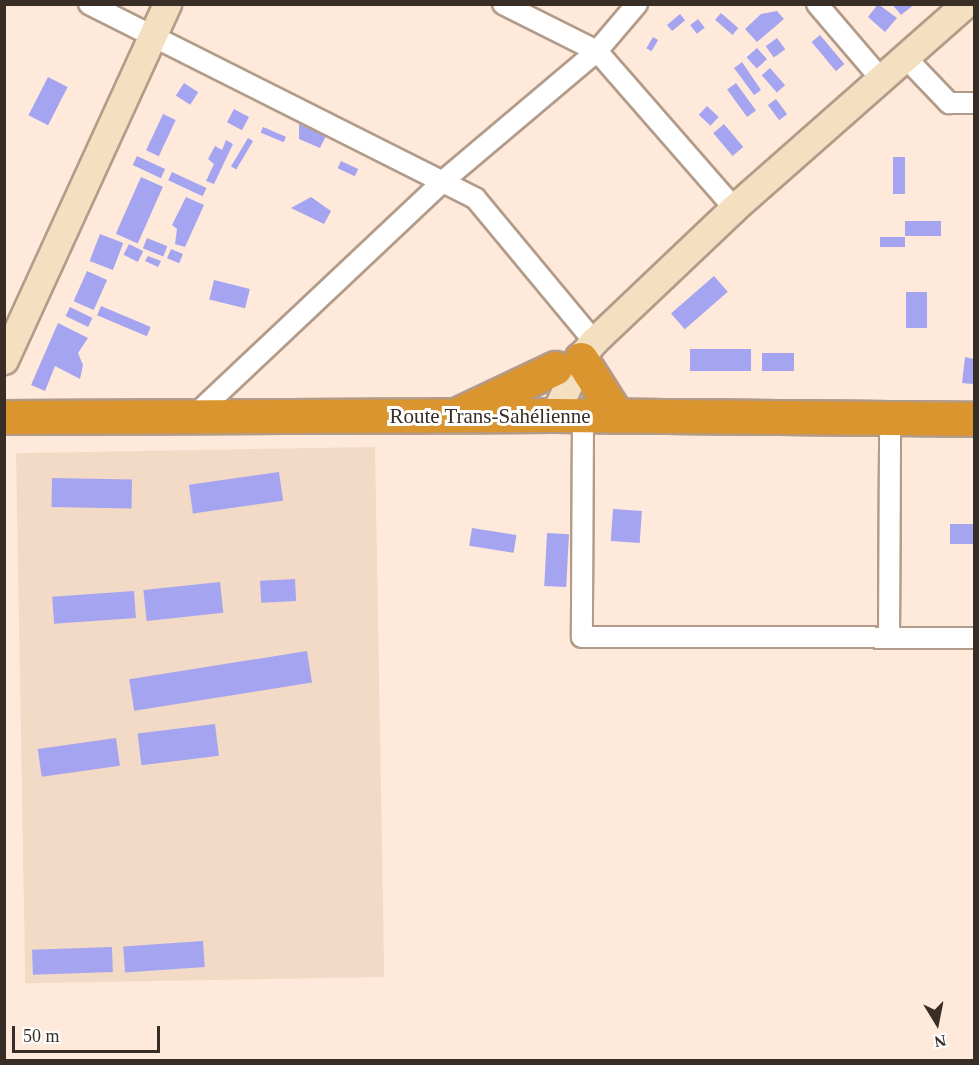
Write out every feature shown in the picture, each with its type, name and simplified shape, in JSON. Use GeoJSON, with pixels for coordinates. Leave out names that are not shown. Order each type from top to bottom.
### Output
{"type":"FeatureCollection","features":[{"type":"Feature","properties":{"kind":"highway"},"geometry":{"type":"LineString","coordinates":[[453,416],[578,356],[617,416]]}},
{"type":"Feature","properties":{"kind":"highway","name":"Route Trans-Sahélienne"},"geometry":{"type":"LineString","coordinates":[[4,417],[556,415],[890,420],[975,419]]}},
{"type":"Feature","properties":{"kind":"street"},"geometry":{"type":"LineString","coordinates":[[89,4],[476,199],[578,356]]}},
{"type":"Feature","properties":{"kind":"street"},"geometry":{"type":"LineString","coordinates":[[4,360],[167,4]]}},
{"type":"Feature","properties":{"kind":"street"},"geometry":{"type":"LineString","coordinates":[[503,4],[597,51],[734,208]]}},
{"type":"Feature","properties":{"kind":"street"},"geometry":{"type":"LineString","coordinates":[[194,416],[442,182],[597,51],[637,4]]}},
{"type":"Feature","properties":{"kind":"street"},"geometry":{"type":"LineString","coordinates":[[817,4],[881,79]]}},
{"type":"Feature","properties":{"kind":"street"},"geometry":{"type":"LineString","coordinates":[[965,4],[734,208],[578,356],[556,415],[582,637],[975,638]]}},
{"type":"Feature","properties":{"kind":"street"},"geometry":{"type":"LineString","coordinates":[[905,57],[949,103],[975,103]]}},
{"type":"Feature","properties":{"kind":"street"},"geometry":{"type":"LineString","coordinates":[[888,638],[890,420]]}},
{"type":"Feature","properties":{"kind":"shaded area"},"geometry":{"type":"Polygon","coordinates":[[[375,447],[384,977],[25,983],[16,453],[375,447]]]}},
{"type":"Feature","properties":{"kind":"building"},"geometry":{"type":"Polygon","coordinates":[[[878,4],[897,18],[885,32],[868,17],[878,4]]]}},
{"type":"Feature","properties":{"kind":"building"},"geometry":{"type":"Polygon","coordinates":[[[892,4],[915,4],[901,15],[892,4]]]}},
{"type":"Feature","properties":{"kind":"building"},"geometry":{"type":"Polygon","coordinates":[[[777,11],[784,19],[757,42],[745,29],[761,14],[777,11]]]}},
{"type":"Feature","properties":{"kind":"building"},"geometry":{"type":"Polygon","coordinates":[[[721,13],[738,28],[732,35],[715,20],[721,13]]]}},
{"type":"Feature","properties":{"kind":"building"},"geometry":{"type":"Polygon","coordinates":[[[680,14],[685,20],[672,31],[667,25],[680,14]]]}},
{"type":"Feature","properties":{"kind":"building"},"geometry":{"type":"Polygon","coordinates":[[[698,19],[705,28],[697,34],[690,25],[698,19]]]}},
{"type":"Feature","properties":{"kind":"building"},"geometry":{"type":"Polygon","coordinates":[[[820,35],[844,64],[836,71],[812,42],[820,35]]]}},
{"type":"Feature","properties":{"kind":"building"},"geometry":{"type":"Polygon","coordinates":[[[653,37],[658,40],[651,51],[646,48],[653,37]]]}},
{"type":"Feature","properties":{"kind":"building"},"geometry":{"type":"Polygon","coordinates":[[[777,38],[785,49],[774,58],[766,46],[777,38]]]}},
{"type":"Feature","properties":{"kind":"building"},"geometry":{"type":"Polygon","coordinates":[[[757,48],[767,59],[757,69],[747,57],[757,48]]]}},
{"type":"Feature","properties":{"kind":"building"},"geometry":{"type":"Polygon","coordinates":[[[742,62],[761,90],[754,95],[734,68],[742,62]]]}},
{"type":"Feature","properties":{"kind":"building"},"geometry":{"type":"Polygon","coordinates":[[[770,68],[785,85],[777,93],[762,75],[770,68]]]}},
{"type":"Feature","properties":{"kind":"building"},"geometry":{"type":"Polygon","coordinates":[[[48,77],[68,87],[48,125],[28,115],[48,77]]]}},
{"type":"Feature","properties":{"kind":"building"},"geometry":{"type":"Polygon","coordinates":[[[184,83],[198,92],[190,105],[176,96],[184,83]]]}},
{"type":"Feature","properties":{"kind":"building"},"geometry":{"type":"Polygon","coordinates":[[[736,83],[756,111],[747,117],[727,89],[736,83]]]}},
{"type":"Feature","properties":{"kind":"building"},"geometry":{"type":"Polygon","coordinates":[[[776,99],[787,114],[779,120],[768,105],[776,99]]]}},
{"type":"Feature","properties":{"kind":"building"},"geometry":{"type":"Polygon","coordinates":[[[707,106],[719,117],[711,126],[699,115],[707,106]]]}},
{"type":"Feature","properties":{"kind":"building"},"geometry":{"type":"Polygon","coordinates":[[[234,109],[249,117],[242,130],[227,122],[234,109]]]}},
{"type":"Feature","properties":{"kind":"building"},"geometry":{"type":"Polygon","coordinates":[[[163,114],[176,120],[159,156],[146,150],[163,114]]]}},
{"type":"Feature","properties":{"kind":"building"},"geometry":{"type":"Polygon","coordinates":[[[299,124],[326,136],[320,148],[299,139],[299,124]]]}},
{"type":"Feature","properties":{"kind":"building"},"geometry":{"type":"Polygon","coordinates":[[[724,124],[743,147],[733,156],[713,133],[724,124]]]}},
{"type":"Feature","properties":{"kind":"building"},"geometry":{"type":"Polygon","coordinates":[[[263,127],[286,137],[284,142],[261,133],[263,127]]]}},
{"type":"Feature","properties":{"kind":"building"},"geometry":{"type":"Polygon","coordinates":[[[248,138],[253,141],[236,169],[231,166],[248,138]]]}},
{"type":"Feature","properties":{"kind":"building"},"geometry":{"type":"Polygon","coordinates":[[[226,140],[233,144],[214,184],[206,181],[214,164],[208,159],[215,146],[222,150],[226,140]]]}},
{"type":"Feature","properties":{"kind":"building"},"geometry":{"type":"Polygon","coordinates":[[[137,156],[165,169],[161,178],[133,165],[137,156]]]}},
{"type":"Feature","properties":{"kind":"building"},"geometry":{"type":"Polygon","coordinates":[[[893,157],[905,157],[905,194],[893,194],[893,157]]]}},
{"type":"Feature","properties":{"kind":"building"},"geometry":{"type":"Polygon","coordinates":[[[341,161],[358,169],[355,176],[338,168],[341,161]]]}},
{"type":"Feature","properties":{"kind":"building"},"geometry":{"type":"Polygon","coordinates":[[[172,172],[206,188],[203,196],[168,180],[172,172]]]}},
{"type":"Feature","properties":{"kind":"building"},"geometry":{"type":"Polygon","coordinates":[[[141,177],[163,187],[138,243],[116,234],[141,177]]]}},
{"type":"Feature","properties":{"kind":"building"},"geometry":{"type":"Polygon","coordinates":[[[186,197],[204,205],[185,247],[175,244],[177,229],[172,225],[186,197]]]}},
{"type":"Feature","properties":{"kind":"building"},"geometry":{"type":"Polygon","coordinates":[[[311,197],[331,211],[324,224],[291,208],[311,197]]]}},
{"type":"Feature","properties":{"kind":"building"},"geometry":{"type":"Polygon","coordinates":[[[905,221],[941,221],[941,236],[905,236],[905,221]]]}},
{"type":"Feature","properties":{"kind":"building"},"geometry":{"type":"Polygon","coordinates":[[[100,234],[123,243],[113,270],[90,261],[100,234]]]}},
{"type":"Feature","properties":{"kind":"building"},"geometry":{"type":"Polygon","coordinates":[[[880,237],[905,237],[905,247],[880,247],[880,237]]]}},
{"type":"Feature","properties":{"kind":"building"},"geometry":{"type":"Polygon","coordinates":[[[147,238],[167,246],[163,256],[143,248],[147,238]]]}},
{"type":"Feature","properties":{"kind":"building"},"geometry":{"type":"Polygon","coordinates":[[[129,244],[143,251],[138,262],[124,255],[129,244]]]}},
{"type":"Feature","properties":{"kind":"building"},"geometry":{"type":"Polygon","coordinates":[[[171,249],[183,254],[179,263],[167,258],[171,249]]]}},
{"type":"Feature","properties":{"kind":"building"},"geometry":{"type":"Polygon","coordinates":[[[148,256],[161,261],[158,267],[145,261],[148,256]]]}},
{"type":"Feature","properties":{"kind":"building"},"geometry":{"type":"Polygon","coordinates":[[[87,271],[107,280],[94,310],[74,301],[87,271]]]}},
{"type":"Feature","properties":{"kind":"building"},"geometry":{"type":"Polygon","coordinates":[[[714,276],[728,292],[685,329],[671,313],[714,276]]]}},
{"type":"Feature","properties":{"kind":"building"},"geometry":{"type":"Polygon","coordinates":[[[214,280],[250,289],[245,308],[209,299],[214,280]]]}},
{"type":"Feature","properties":{"kind":"building"},"geometry":{"type":"Polygon","coordinates":[[[906,292],[927,292],[927,328],[906,328],[906,292]]]}},
{"type":"Feature","properties":{"kind":"building"},"geometry":{"type":"Polygon","coordinates":[[[101,306],[151,327],[147,336],[97,315],[101,306]]]}},
{"type":"Feature","properties":{"kind":"building"},"geometry":{"type":"Polygon","coordinates":[[[70,307],[92,318],[88,327],[66,316],[70,307]]]}},
{"type":"Feature","properties":{"kind":"building"},"geometry":{"type":"Polygon","coordinates":[[[58,323],[88,338],[78,353],[83,365],[80,379],[55,366],[45,391],[31,385],[58,323]]]}},
{"type":"Feature","properties":{"kind":"building"},"geometry":{"type":"Polygon","coordinates":[[[690,349],[751,349],[751,371],[690,371],[690,349]]]}},
{"type":"Feature","properties":{"kind":"building"},"geometry":{"type":"Polygon","coordinates":[[[762,353],[794,353],[794,371],[762,371],[762,353]]]}},
{"type":"Feature","properties":{"kind":"building"},"geometry":{"type":"Polygon","coordinates":[[[965,357],[974,359],[973,384],[962,383],[965,357]]]}},
{"type":"Feature","properties":{"kind":"building"},"geometry":{"type":"Polygon","coordinates":[[[279,472],[283,501],[193,513],[189,485],[279,472]]]}},
{"type":"Feature","properties":{"kind":"building"},"geometry":{"type":"Polygon","coordinates":[[[52,478],[132,479],[131,508],[51,507],[52,478]]]}},
{"type":"Feature","properties":{"kind":"building"},"geometry":{"type":"Polygon","coordinates":[[[613,509],[642,511],[640,543],[611,541],[613,509]]]}},
{"type":"Feature","properties":{"kind":"building"},"geometry":{"type":"Polygon","coordinates":[[[950,524],[974,524],[974,544],[950,544],[950,524]]]}},
{"type":"Feature","properties":{"kind":"building"},"geometry":{"type":"Polygon","coordinates":[[[472,528],[516,535],[514,553],[469,546],[472,528]]]}},
{"type":"Feature","properties":{"kind":"building"},"geometry":{"type":"Polygon","coordinates":[[[547,533],[569,534],[566,587],[544,586],[547,533]]]}},
{"type":"Feature","properties":{"kind":"building"},"geometry":{"type":"Polygon","coordinates":[[[295,579],[296,601],[261,603],[260,581],[295,579]]]}},
{"type":"Feature","properties":{"kind":"building"},"geometry":{"type":"Polygon","coordinates":[[[220,582],[223,613],[147,621],[143,590],[220,582]]]}},
{"type":"Feature","properties":{"kind":"building"},"geometry":{"type":"Polygon","coordinates":[[[134,591],[136,618],[54,624],[52,597],[134,591]]]}},
{"type":"Feature","properties":{"kind":"building"},"geometry":{"type":"Polygon","coordinates":[[[307,651],[312,683],[134,711],[129,679],[307,651]]]}},
{"type":"Feature","properties":{"kind":"building"},"geometry":{"type":"Polygon","coordinates":[[[215,724],[219,756],[141,765],[138,734],[215,724]]]}},
{"type":"Feature","properties":{"kind":"building"},"geometry":{"type":"Polygon","coordinates":[[[116,738],[120,766],[42,777],[38,749],[116,738]]]}},
{"type":"Feature","properties":{"kind":"building"},"geometry":{"type":"Polygon","coordinates":[[[203,941],[205,967],[125,973],[123,947],[203,941]]]}},
{"type":"Feature","properties":{"kind":"building"},"geometry":{"type":"Polygon","coordinates":[[[112,947],[113,972],[33,975],[32,950],[112,947]]]}}]}
